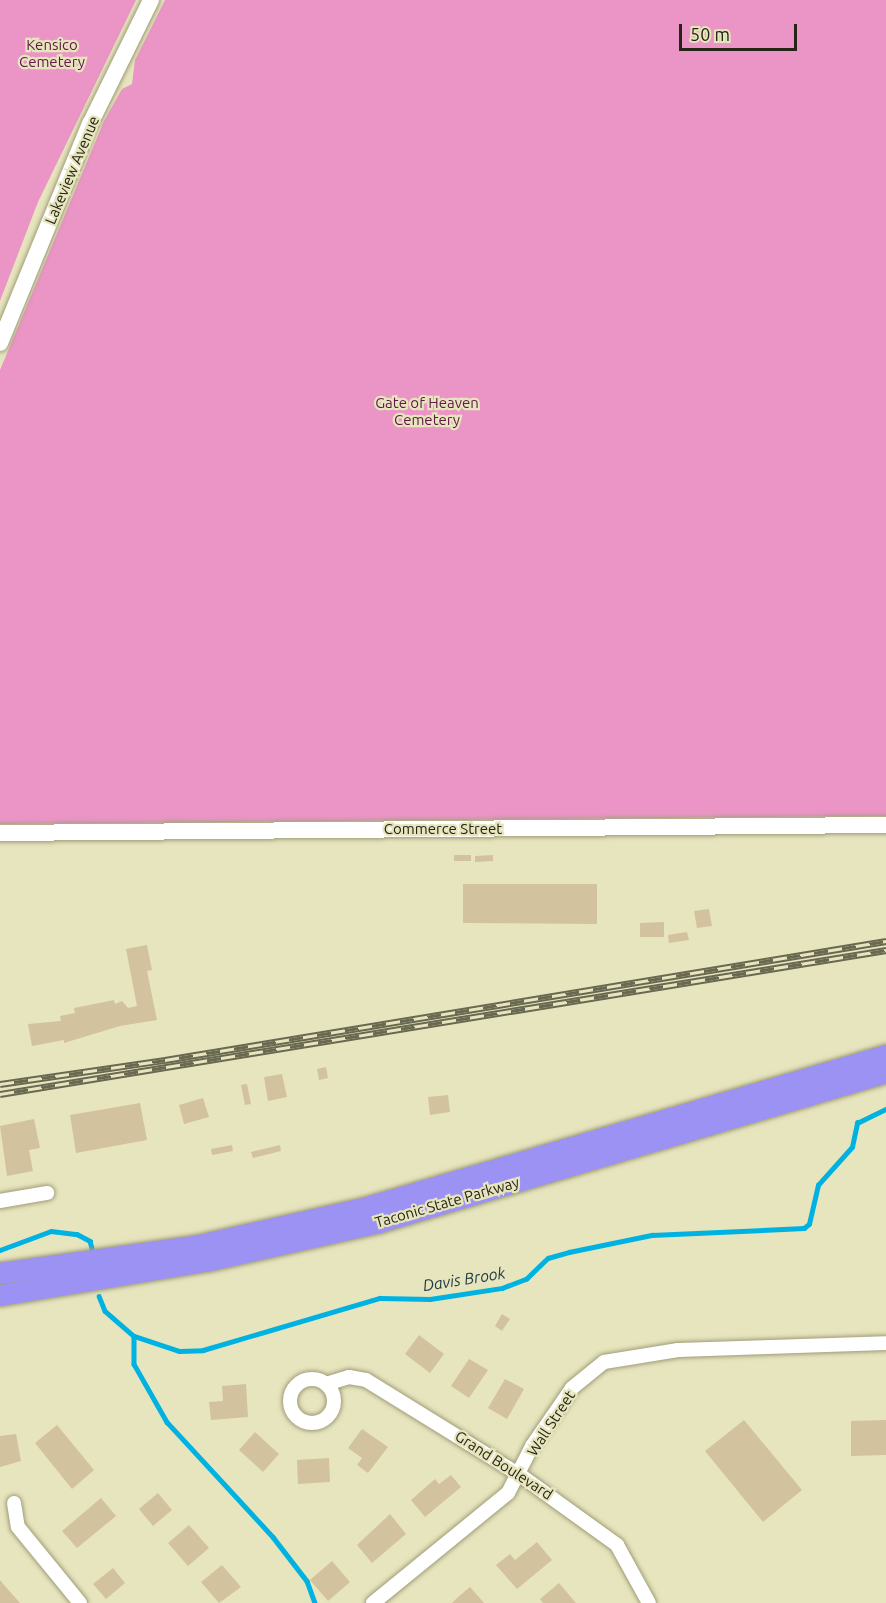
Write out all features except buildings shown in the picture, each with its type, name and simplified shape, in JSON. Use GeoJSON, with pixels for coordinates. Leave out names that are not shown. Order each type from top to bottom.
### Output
{"type":"FeatureCollection","features":[{"type":"Feature","properties":{"kind":"highway","name":"Taconic State Parkway"},"geometry":{"type":"LineString","coordinates":[[0,1273],[199,1245],[367,1208],[886,1055]]}},
{"type":"Feature","properties":{"kind":"highway","name":"Taconic State Parkway"},"geometry":{"type":"LineString","coordinates":[[0,1295],[210,1260],[379,1222],[886,1072]]}},
{"type":"Feature","properties":{"kind":"street","name":"Lakeview Avenue"},"geometry":{"type":"LineString","coordinates":[[0,343],[90,124],[151,0]]}},
{"type":"Feature","properties":{"kind":"street","name":"Commerce Street"},"geometry":{"type":"LineString","coordinates":[[0,833],[886,825]]}},
{"type":"Feature","properties":{"kind":"street"},"geometry":{"type":"LineString","coordinates":[[0,1201],[47,1194]]}},
{"type":"Feature","properties":{"kind":"street","name":"Wall Street"},"geometry":{"type":"LineString","coordinates":[[373,1603],[508,1493],[520,1475],[532,1446],[572,1388],[604,1362],[678,1350],[886,1343]]}},
{"type":"Feature","properties":{"kind":"street","name":"Grand Boulevard"},"geometry":{"type":"LineString","coordinates":[[326,1384],[348,1377],[366,1380],[520,1475],[610,1538],[629,1562],[649,1603]]}},
{"type":"Feature","properties":{"kind":"street"},"geometry":{"type":"LineString","coordinates":[[14,1503],[18,1527],[80,1603]]}},
{"type":"Feature","properties":{"kind":"green space","name":"Kensico Cemetery"},"geometry":{"type":"Polygon","coordinates":[[[0,0],[136,0],[38,202],[0,301],[0,0]]]}},
{"type":"Feature","properties":{"kind":"green space","name":"Gate of Heaven Cemetery"},"geometry":{"type":"Polygon","coordinates":[[[165,0],[886,0],[886,816],[0,824],[0,370],[104,121],[122,89],[132,84],[135,60],[165,0]]]}},
{"type":"Feature","properties":{"kind":"waterway","name":"Davis Brook"},"geometry":{"type":"LineString","coordinates":[[99,1296],[105,1311],[134,1336],[179,1351],[203,1350],[380,1298],[430,1299],[502,1288],[526,1279],[548,1258],[652,1235],[804,1228],[809,1224],[818,1185],[852,1147],[857,1123],[886,1109]]}},
{"type":"Feature","properties":{"kind":"waterway","name":"Davis Brook"},"geometry":{"type":"LineString","coordinates":[[0,1250],[51,1231],[77,1234],[90,1241],[92,1248]]}},
{"type":"Feature","properties":{"kind":"waterway"},"geometry":{"type":"LineString","coordinates":[[134,1336],[134,1364],[167,1422],[273,1537],[307,1581],[315,1603]]}},
{"type":"Feature","properties":{"kind":"railway"},"geometry":{"type":"LineString","coordinates":[[0,1084],[165,1060],[886,941]]}},
{"type":"Feature","properties":{"kind":"railway"},"geometry":{"type":"LineString","coordinates":[[0,1094],[886,950]]}}]}
